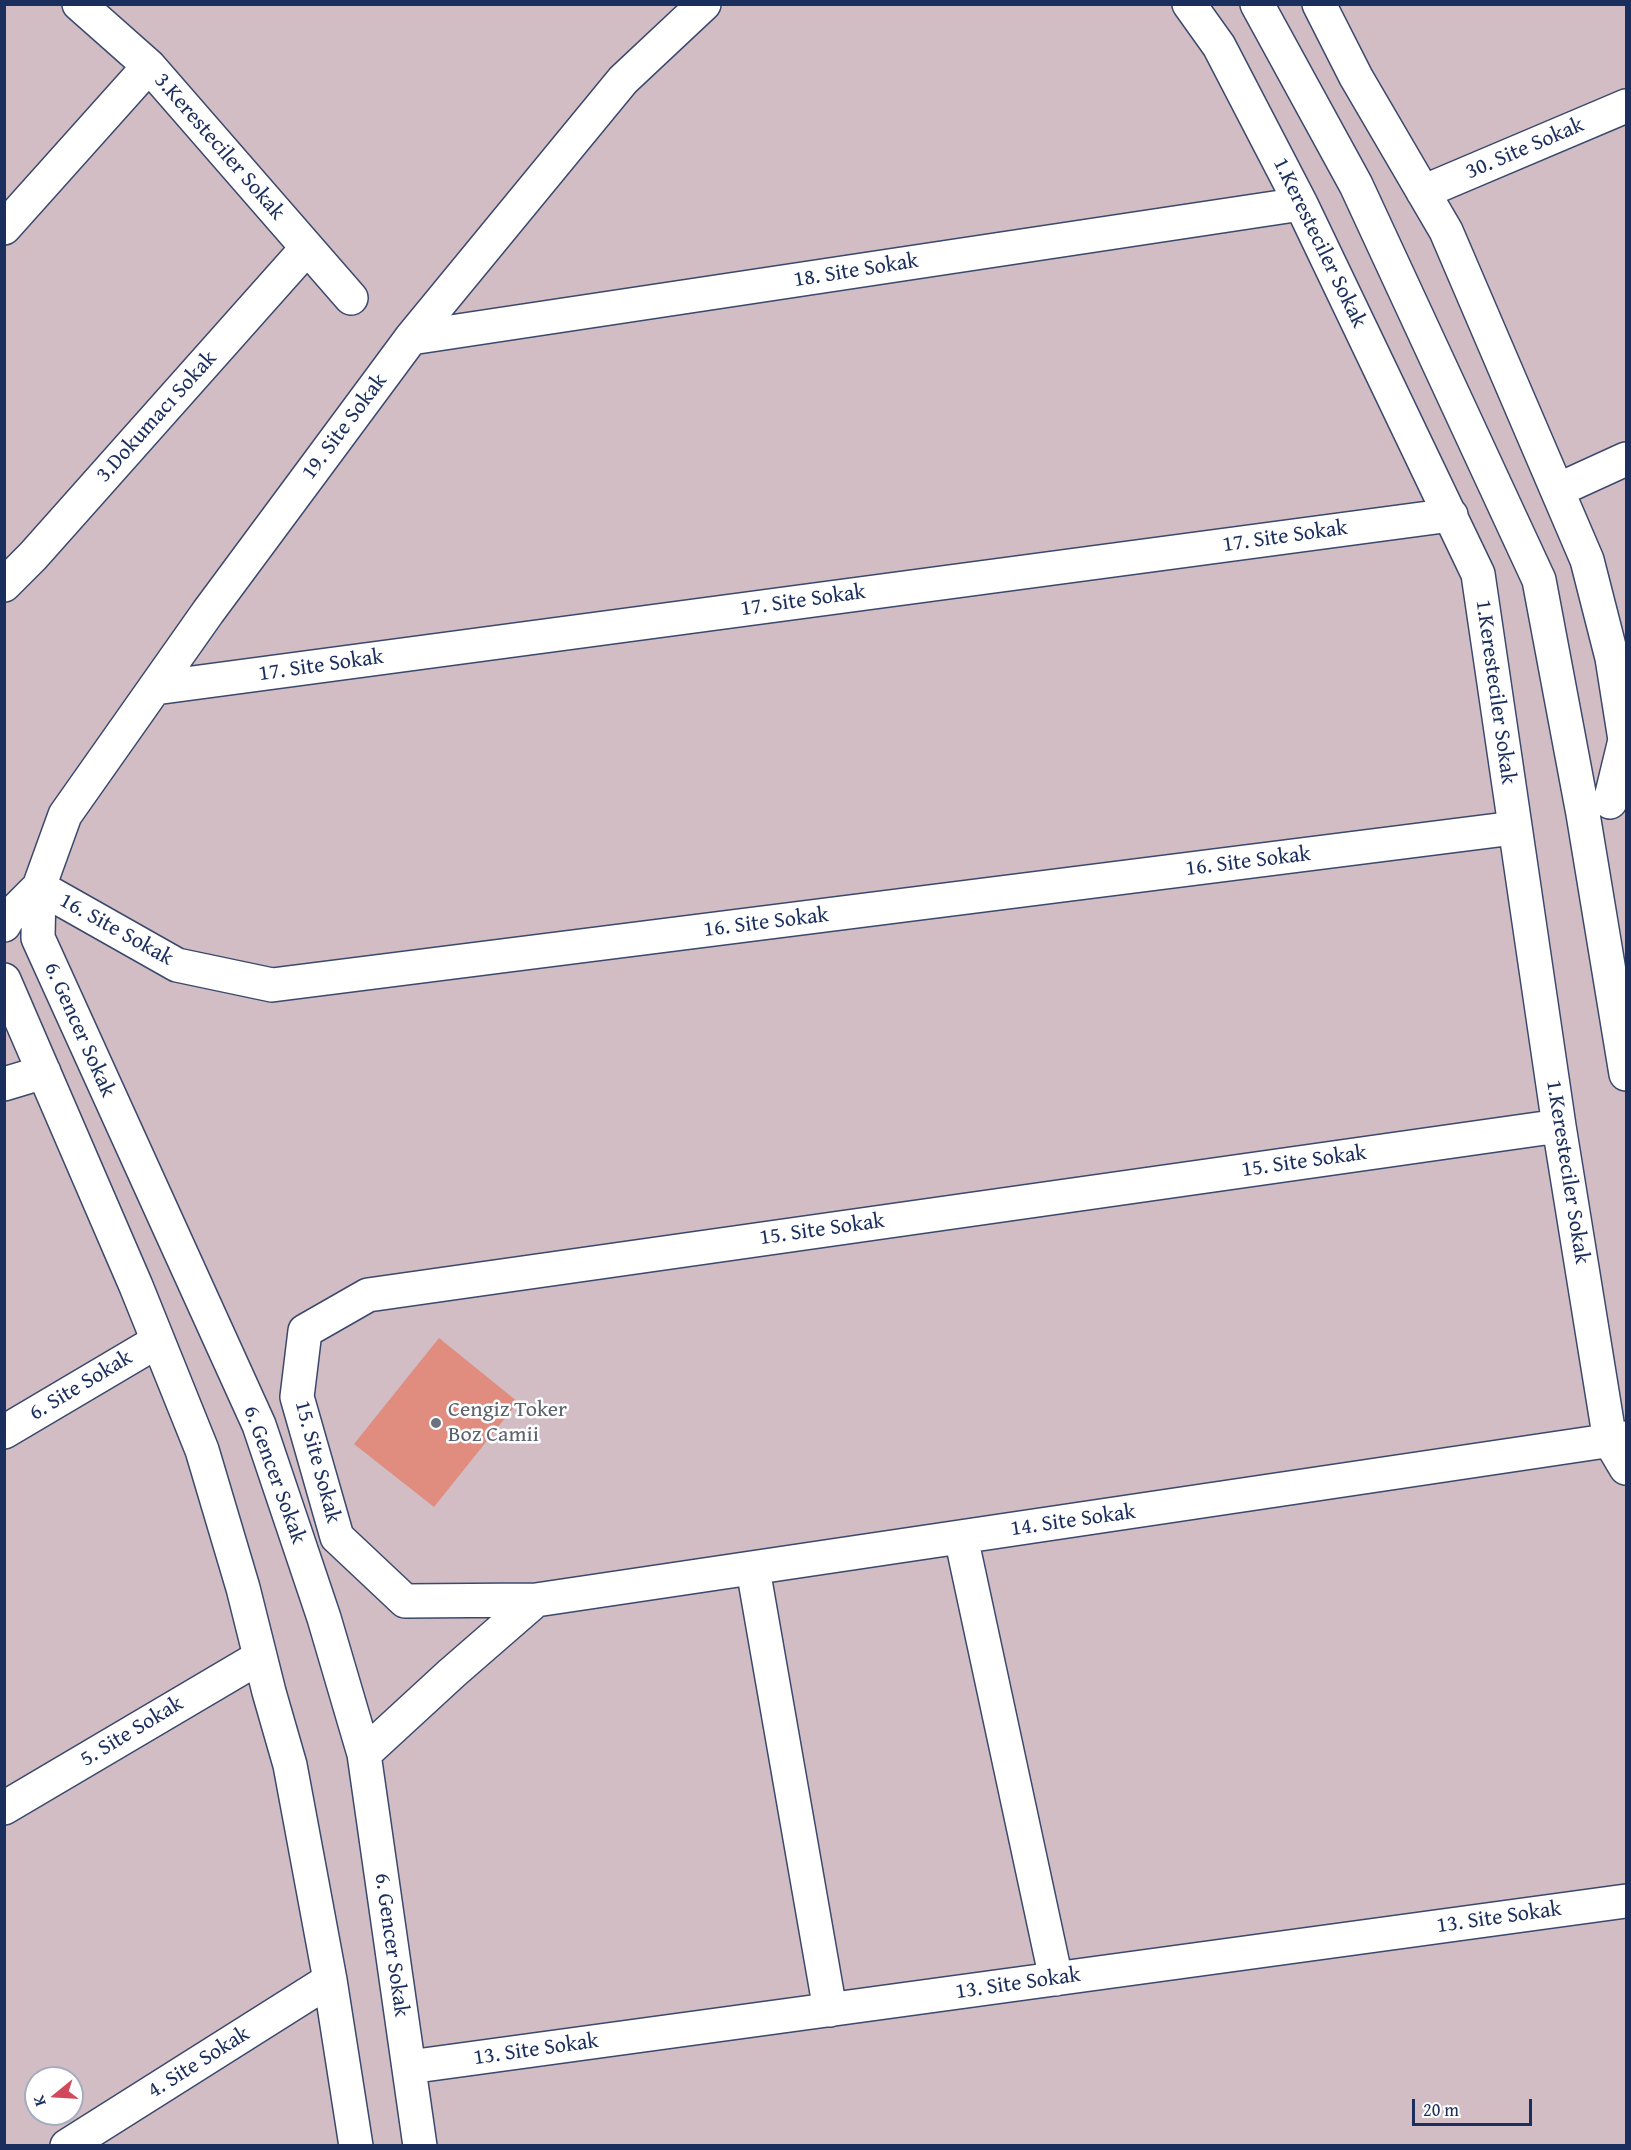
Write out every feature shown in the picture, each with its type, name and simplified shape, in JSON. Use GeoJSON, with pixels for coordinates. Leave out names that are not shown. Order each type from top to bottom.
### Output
{"type":"FeatureCollection","features":[{"type":"Feature","properties":{"kind":"street","name":"3.Keresteciler Sokak"},"geometry":{"type":"LineString","coordinates":[[79,4],[149,66],[351,298]]}},
{"type":"Feature","properties":{"kind":"street","name":"19. Site Sokak"},"geometry":{"type":"LineString","coordinates":[[39,887],[65,815],[208,612],[411,338],[623,80],[704,4]]}},
{"type":"Feature","properties":{"kind":"street","name":"1.Keresteciler Sokak"},"geometry":{"type":"LineString","coordinates":[[1189,4],[1219,46],[1301,204],[1478,574],[1559,1126],[1621,1449]]}},
{"type":"Feature","properties":{"kind":"street"},"geometry":{"type":"LineString","coordinates":[[1257,4],[1356,185],[1539,580],[1607,804],[1626,1074]]}},
{"type":"Feature","properties":{"kind":"street"},"geometry":{"type":"LineString","coordinates":[[1319,4],[1356,77],[1446,231],[1587,560],[1612,658],[1625,740],[1607,804]]}},
{"type":"Feature","properties":{"kind":"street"},"geometry":{"type":"LineString","coordinates":[[4,228],[149,66]]}},
{"type":"Feature","properties":{"kind":"street","name":"30. Site Sokak"},"geometry":{"type":"LineString","coordinates":[[1423,192],[1626,106]]}},
{"type":"Feature","properties":{"kind":"street","name":"18. Site Sokak"},"geometry":{"type":"LineString","coordinates":[[411,338],[1301,204]]}},
{"type":"Feature","properties":{"kind":"street","name":"3.Dokumacı Sokak"},"geometry":{"type":"LineString","coordinates":[[4,585],[33,556],[307,248]]}},
{"type":"Feature","properties":{"kind":"street"},"geometry":{"type":"LineString","coordinates":[[1558,490],[1626,459]]}},
{"type":"Feature","properties":{"kind":"street","name":"17. Site Sokak"},"geometry":{"type":"LineString","coordinates":[[155,688],[1451,515]]}},
{"type":"Feature","properties":{"kind":"street","name":"16. Site Sokak"},"geometry":{"type":"LineString","coordinates":[[39,887],[177,965],[272,985],[1514,828]]}},
{"type":"Feature","properties":{"kind":"street"},"geometry":{"type":"LineString","coordinates":[[4,925],[8,918],[39,887]]}},
{"type":"Feature","properties":{"kind":"street","name":"6. Gencer Sokak"},"geometry":{"type":"LineString","coordinates":[[39,887],[38,938],[259,1425],[309,1575],[364,1754],[420,2145]]}},
{"type":"Feature","properties":{"kind":"street"},"geometry":{"type":"LineString","coordinates":[[4,980],[202,1450],[243,1588],[290,1765],[330,1980],[356,2145]]}},
{"type":"Feature","properties":{"kind":"street"},"geometry":{"type":"LineString","coordinates":[[4,1084],[44,1071]]}},
{"type":"Feature","properties":{"kind":"street","name":"15. Site Sokak"},"geometry":{"type":"LineString","coordinates":[[337,1537],[297,1397],[305,1331],[368,1295],[1559,1126]]}},
{"type":"Feature","properties":{"kind":"street","name":"6. Site Sokak"},"geometry":{"type":"LineString","coordinates":[[4,1432],[158,1341]]}},
{"type":"Feature","properties":{"kind":"street","name":"14. Site Sokak"},"geometry":{"type":"LineString","coordinates":[[337,1537],[405,1601],[536,1600],[961,1537],[1621,1449]]}},
{"type":"Feature","properties":{"kind":"street"},"geometry":{"type":"LineString","coordinates":[[309,1575],[337,1537]]}},
{"type":"Feature","properties":{"kind":"street"},"geometry":{"type":"LineString","coordinates":[[961,1537],[1056,1979]]}},
{"type":"Feature","properties":{"kind":"street"},"geometry":{"type":"LineString","coordinates":[[753,1569],[831,2010]]}},
{"type":"Feature","properties":{"kind":"street"},"geometry":{"type":"LineString","coordinates":[[364,1754],[536,1600]]}},
{"type":"Feature","properties":{"kind":"street","name":"5. Site Sokak"},"geometry":{"type":"LineString","coordinates":[[4,1808],[260,1657]]}},
{"type":"Feature","properties":{"kind":"street","name":"13. Site Sokak"},"geometry":{"type":"LineString","coordinates":[[409,2067],[1626,1901]]}},
{"type":"Feature","properties":{"kind":"street","name":"4. Site Sokak"},"geometry":{"type":"LineString","coordinates":[[67,2145],[330,1980]]}},
{"type":"Feature","properties":{"kind":"shaded area"},"geometry":{"type":"Polygon","coordinates":[[[5,5],[1626,5],[1626,2145],[5,2146],[5,5]]]}},
{"type":"Feature","properties":{"kind":"building","name":"Cengiz Toker Boz Camii"},"geometry":{"type":"Polygon","coordinates":[[[439,1338],[518,1402],[434,1507],[354,1444],[439,1338]]]}},
{"type":"Feature","properties":{"kind":"place","name":"Cengiz Toker Boz Camii"},"geometry":{"type":"Point","coordinates":[436,1423]}}]}
